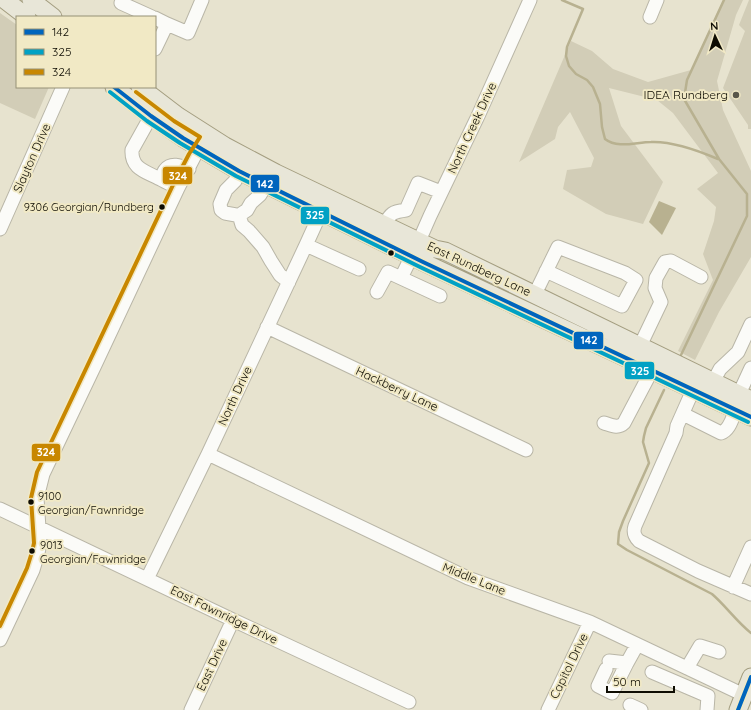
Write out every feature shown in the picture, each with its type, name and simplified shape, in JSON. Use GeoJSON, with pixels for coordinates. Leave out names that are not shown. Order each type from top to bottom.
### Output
{"type":"FeatureCollection","features":[{"type":"Feature","properties":{"kind":"main road"},"geometry":{"type":"LineString","coordinates":[[5,0],[26,16]]}},
{"type":"Feature","properties":{"kind":"main road"},"geometry":{"type":"LineString","coordinates":[[31,0],[52,16]]}},
{"type":"Feature","properties":{"kind":"main road"},"geometry":{"type":"LineString","coordinates":[[115,88],[151,116],[183,138],[204,142]]}},
{"type":"Feature","properties":{"kind":"main road"},"geometry":{"type":"LineString","coordinates":[[141,88],[178,116],[204,142]]}},
{"type":"Feature","properties":{"kind":"main road","name":"East Rundberg Lane"},"geometry":{"type":"LineString","coordinates":[[204,142],[239,171],[266,185],[321,212],[416,249],[435,249],[445,251],[640,346],[704,389]]}},
{"type":"Feature","properties":{"kind":"main road","name":"East Rundberg Lane"},"geometry":{"type":"LineString","coordinates":[[204,142],[225,146],[276,173],[384,225],[416,249],[526,311],[652,370],[744,405]]}},
{"type":"Feature","properties":{"kind":"main road"},"geometry":{"type":"LineString","coordinates":[[526,311],[535,294]]}},
{"type":"Feature","properties":{"kind":"main road"},"geometry":{"type":"LineString","coordinates":[[741,703],[751,677]]}},
{"type":"Feature","properties":{"kind":"street"},"geometry":{"type":"LineString","coordinates":[[156,39],[158,20],[188,33],[202,0]]}},
{"type":"Feature","properties":{"kind":"street","name":"North Creek Drive"},"geometry":{"type":"LineString","coordinates":[[402,278],[441,192],[478,116],[530,0]]}},
{"type":"Feature","properties":{"kind":"street"},"geometry":{"type":"LineString","coordinates":[[650,17],[657,0]]}},
{"type":"Feature","properties":{"kind":"street"},"geometry":{"type":"LineString","coordinates":[[121,3],[149,16]]}},
{"type":"Feature","properties":{"kind":"street","name":"Slayton Drive"},"geometry":{"type":"LineString","coordinates":[[0,229],[63,88]]}},
{"type":"Feature","properties":{"kind":"street"},"geometry":{"type":"LineString","coordinates":[[151,116],[132,150],[132,156],[135,164],[140,170],[178,188]]}},
{"type":"Feature","properties":{"kind":"street"},"geometry":{"type":"LineString","coordinates":[[0,640],[35,564],[40,543],[37,498],[43,474],[178,188],[204,142]]}},
{"type":"Feature","properties":{"kind":"street"},"geometry":{"type":"LineString","coordinates":[[161,180],[165,170],[169,167],[174,165],[188,168]]}},
{"type":"Feature","properties":{"kind":"street"},"geometry":{"type":"LineString","coordinates":[[239,171],[235,181],[224,194],[221,201],[220,206],[225,213],[232,215],[244,213],[266,185]]}},
{"type":"Feature","properties":{"kind":"street"},"geometry":{"type":"LineString","coordinates":[[384,225],[390,215],[406,210],[418,183],[441,192]]}},
{"type":"Feature","properties":{"kind":"street","name":"North Drive"},"geometry":{"type":"LineString","coordinates":[[147,579],[208,454],[321,212]]}},
{"type":"Feature","properties":{"kind":"street"},"geometry":{"type":"LineString","coordinates":[[239,215],[242,225],[263,247],[280,275],[289,282]]}},
{"type":"Feature","properties":{"kind":"street"},"geometry":{"type":"LineString","coordinates":[[306,245],[359,269]]}},
{"type":"Feature","properties":{"kind":"street"},"geometry":{"type":"LineString","coordinates":[[535,294],[546,271],[558,247],[625,273],[636,280],[622,306],[546,271]]}},
{"type":"Feature","properties":{"kind":"street"},"geometry":{"type":"LineString","coordinates":[[640,346],[661,302],[654,288],[656,278],[665,262],[671,261],[701,277]]}},
{"type":"Feature","properties":{"kind":"street"},"geometry":{"type":"LineString","coordinates":[[378,292],[388,272],[440,296]]}},
{"type":"Feature","properties":{"kind":"street"},"geometry":{"type":"LineString","coordinates":[[751,324],[738,352],[720,369],[683,414],[634,531],[635,536],[639,541],[698,571],[751,594]]}},
{"type":"Feature","properties":{"kind":"street","name":"Hackberry Lane"},"geometry":{"type":"LineString","coordinates":[[268,327],[526,450]]}},
{"type":"Feature","properties":{"kind":"street"},"geometry":{"type":"LineString","coordinates":[[683,414],[721,433],[724,432],[728,429],[744,405],[751,368]]}},
{"type":"Feature","properties":{"kind":"street"},"geometry":{"type":"LineString","coordinates":[[604,423],[617,427],[624,423],[652,370]]}},
{"type":"Feature","properties":{"kind":"street","name":"Middle Lane"},"geometry":{"type":"LineString","coordinates":[[208,454],[468,578],[590,622],[687,668],[741,703]]}},
{"type":"Feature","properties":{"kind":"street","name":"East Fawnridge Drive"},"geometry":{"type":"LineString","coordinates":[[0,509],[409,702]]}},
{"type":"Feature","properties":{"kind":"street"},"geometry":{"type":"LineString","coordinates":[[734,587],[751,547]]}},
{"type":"Feature","properties":{"kind":"street","name":"East Drive"},"geometry":{"type":"LineString","coordinates":[[191,710],[233,620]]}},
{"type":"Feature","properties":{"kind":"street","name":"Capitol Drive"},"geometry":{"type":"LineString","coordinates":[[548,710],[590,622]]}},
{"type":"Feature","properties":{"kind":"street"},"geometry":{"type":"LineString","coordinates":[[627,663],[608,665],[598,686],[612,693],[637,645]]}},
{"type":"Feature","properties":{"kind":"street"},"geometry":{"type":"LineString","coordinates":[[687,668],[700,646],[719,652]]}},
{"type":"Feature","properties":{"kind":"street"},"geometry":{"type":"LineString","coordinates":[[658,654],[650,676],[708,696],[707,710]]}},
{"type":"Feature","properties":{"kind":"shaded area"},"geometry":{"type":"Polygon","coordinates":[[[723,0],[743,0],[736,15],[717,81],[723,110],[751,171],[751,257],[719,312],[695,360],[678,351],[713,280],[703,254],[714,221],[716,207],[697,189],[718,173],[673,113],[657,100],[609,88],[621,126],[663,182],[643,224],[606,214],[563,189],[567,170],[591,167],[594,158],[570,112],[558,127],[555,139],[519,162],[571,41],[592,51],[613,69],[648,82],[691,70],[723,0]]]}},
{"type":"Feature","properties":{"kind":"shaded area"},"geometry":{"type":"Polygon","coordinates":[[[749,0],[751,0],[751,129],[748,129],[748,125],[723,88],[745,31],[739,25],[749,0]]]}},
{"type":"Feature","properties":{"kind":"shaded area"},"geometry":{"type":"Polygon","coordinates":[[[0,13],[16,24],[16,88],[49,88],[35,119],[0,103],[0,13]]]}},
{"type":"Feature","properties":{"kind":"shaded area"},"geometry":{"type":"Polygon","coordinates":[[[659,201],[676,208],[662,235],[649,222],[659,201]]]}},
{"type":"Feature","properties":{"kind":"waterway"},"geometry":{"type":"LineString","coordinates":[[562,0],[583,9],[567,47],[566,56],[569,66],[576,74],[587,80],[593,87],[600,104],[602,127],[605,139],[616,144],[651,142],[668,143],[693,149],[718,159]]}},
{"type":"Feature","properties":{"kind":"waterway"},"geometry":{"type":"LineString","coordinates":[[681,355],[747,216],[747,194],[719,159],[684,99],[687,80],[724,0]]}},
{"type":"Feature","properties":{"kind":"waterway"},"geometry":{"type":"LineString","coordinates":[[664,390],[646,428],[644,436],[643,442],[649,463],[623,521],[619,532],[618,544],[712,594],[751,633]]}},
{"type":"Feature","properties":{"kind":"transit line","name":"142"},"geometry":{"type":"LineString","coordinates":[[115,88],[151,116],[183,138],[239,171],[423,262],[751,417]]}},
{"type":"Feature","properties":{"kind":"transit line","name":"325"},"geometry":{"type":"LineString","coordinates":[[110,92],[147,121],[180,143],[236,176],[420,267],[748,422]]}},
{"type":"Feature","properties":{"kind":"transit line","name":"324"},"geometry":{"type":"LineString","coordinates":[[0,626],[27,568],[32,552],[34,543],[31,498],[37,472],[173,185],[189,154],[200,137],[174,121],[136,92]]}},
{"type":"Feature","properties":{"kind":"transit line","name":"142"},"geometry":{"type":"LineString","coordinates":[[738,710],[751,677]]}},
{"type":"Feature","properties":{"kind":"place","name":"IDEA Rundberg"},"geometry":{"type":"Point","coordinates":[736,95]}},
{"type":"Feature","properties":{"kind":"place","name":"9306 Georgian/Rundberg"},"geometry":{"type":"Point","coordinates":[162,207]}},
{"type":"Feature","properties":{"kind":"place","name":"9100 Georgian/Fawnridge"},"geometry":{"type":"Point","coordinates":[31,502]}},
{"type":"Feature","properties":{"kind":"place","name":"9013 Georgian/Fawnridge"},"geometry":{"type":"Point","coordinates":[32,551]}}]}
